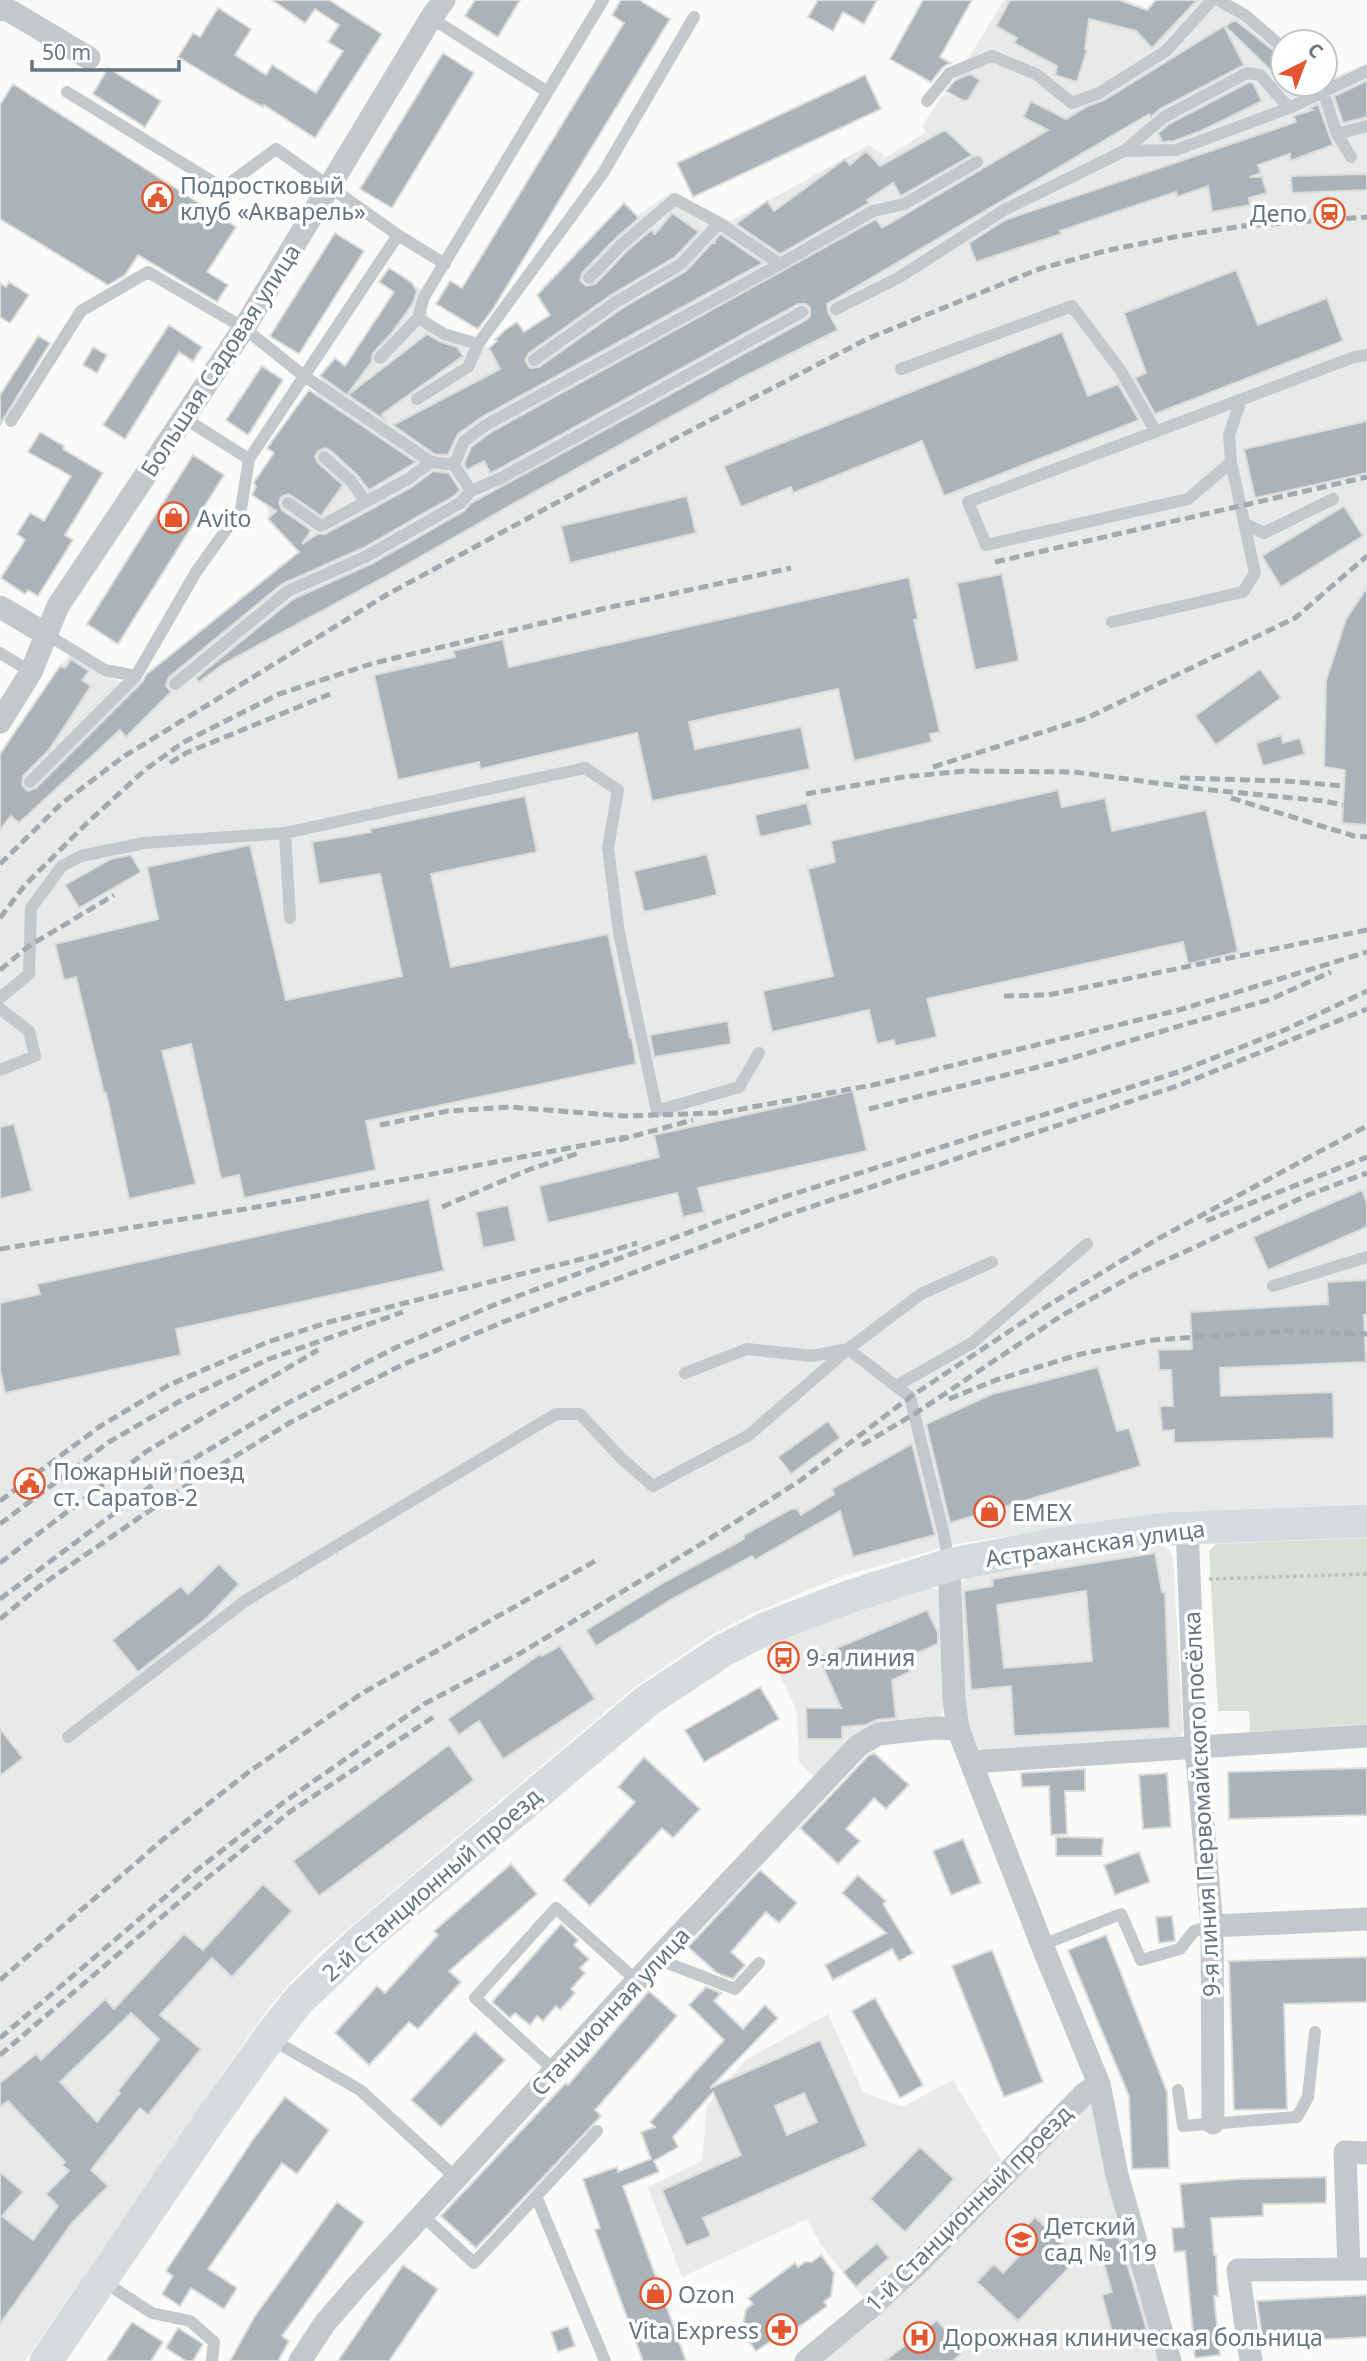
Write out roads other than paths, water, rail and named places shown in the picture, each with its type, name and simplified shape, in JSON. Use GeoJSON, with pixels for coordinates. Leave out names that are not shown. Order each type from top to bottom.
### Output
{"type":"FeatureCollection","features":[{"type":"Feature","properties":{"kind":"main road","name":"Астраханская улица"},"geometry":{"type":"LineString","coordinates":[[949,1565],[1068,1542],[1187,1527],[1367,1521]]}},
{"type":"Feature","properties":{"kind":"main road","name":"2-й Станционный проезд"},"geometry":{"type":"LineString","coordinates":[[46,2361],[269,2038],[299,2000],[361,1941],[647,1701],[724,1650],[767,1628],[848,1597],[949,1565]]}},
{"type":"Feature","properties":{"kind":"street"},"geometry":{"type":"LineString","coordinates":[[0,9],[10,11],[89,58]]}},
{"type":"Feature","properties":{"kind":"street","name":"Большая Садовая улица"},"geometry":{"type":"LineString","coordinates":[[0,722],[31,672],[58,606],[244,328],[438,9]]}},
{"type":"Feature","properties":{"kind":"street"},"geometry":{"type":"LineString","coordinates":[[0,607],[46,634]]}},
{"type":"Feature","properties":{"kind":"street","name":"9-я линия Первомайского посёлка"},"geometry":{"type":"LineString","coordinates":[[1187,1527],[1196,1747],[1212,1926],[1213,2123]]}},
{"type":"Feature","properties":{"kind":"street"},"geometry":{"type":"LineString","coordinates":[[949,1565],[954,1699],[958,1729],[1099,2084],[1117,2175],[1170,2361]]}},
{"type":"Feature","properties":{"kind":"street","name":"Станционная улица"},"geometry":{"type":"LineString","coordinates":[[300,2361],[325,2323],[422,2215],[657,1959],[858,1746],[878,1734],[935,1728],[958,1729]]}},
{"type":"Feature","properties":{"kind":"street"},"geometry":{"type":"LineString","coordinates":[[971,1762],[1367,1736]]}},
{"type":"Feature","properties":{"kind":"street"},"geometry":{"type":"LineString","coordinates":[[1212,1926],[1367,1919]]}},
{"type":"Feature","properties":{"kind":"street","name":"1-й Станционный проезд"},"geometry":{"type":"LineString","coordinates":[[806,2361],[919,2263],[1084,2094],[1099,2084]]}},
{"type":"Feature","properties":{"kind":"street"},"geometry":{"type":"LineString","coordinates":[[1251,2361],[1238,2270],[1358,2269],[1356,2152]]}},
{"type":"Feature","properties":{"kind":"lane"},"geometry":{"type":"LineString","coordinates":[[380,358],[418,318],[424,297],[603,0]]}},
{"type":"Feature","properties":{"kind":"lane"},"geometry":{"type":"LineString","coordinates":[[927,101],[950,72],[992,56],[1036,74],[1072,103],[1100,93],[1166,51],[1213,0]]}},
{"type":"Feature","properties":{"kind":"lane"},"geometry":{"type":"LineString","coordinates":[[1218,0],[1244,15],[1269,36]]}},
{"type":"Feature","properties":{"kind":"lane"},"geometry":{"type":"LineString","coordinates":[[438,9],[546,91]]}},
{"type":"Feature","properties":{"kind":"lane"},"geometry":{"type":"LineString","coordinates":[[417,399],[468,367],[478,344],[603,173],[694,17]]}},
{"type":"Feature","properties":{"kind":"lane"},"geometry":{"type":"LineString","coordinates":[[1339,81],[1367,71]]}},
{"type":"Feature","properties":{"kind":"lane"},"geometry":{"type":"LineString","coordinates":[[836,309],[898,278],[1004,210],[1124,151],[1164,117],[1247,73],[1260,75],[1289,108]]}},
{"type":"Feature","properties":{"kind":"lane"},"geometry":{"type":"LineString","coordinates":[[67,92],[223,188],[276,149],[398,235],[445,264]]}},
{"type":"Feature","properties":{"kind":"lane"},"geometry":{"type":"LineString","coordinates":[[1124,151],[1176,150],[1289,108],[1304,98]]}},
{"type":"Feature","properties":{"kind":"lane"},"geometry":{"type":"LineString","coordinates":[[1325,98],[1337,134],[1351,157]]}},
{"type":"Feature","properties":{"kind":"lane"},"geometry":{"type":"LineString","coordinates":[[1337,134],[1367,126]]}},
{"type":"Feature","properties":{"kind":"lane"},"geometry":{"type":"LineString","coordinates":[[454,465],[464,441],[486,425],[873,211],[904,204],[977,162]]}},
{"type":"Feature","properties":{"kind":"lane"},"geometry":{"type":"LineString","coordinates":[[589,278],[622,244],[675,199],[719,223],[780,264]]}},
{"type":"Feature","properties":{"kind":"lane"},"geometry":{"type":"LineString","coordinates":[[534,360],[616,302],[681,264],[719,223]]}},
{"type":"Feature","properties":{"kind":"lane"},"geometry":{"type":"LineString","coordinates":[[30,782],[135,676],[196,572],[241,509],[249,459],[398,235]]}},
{"type":"Feature","properties":{"kind":"lane"},"geometry":{"type":"LineString","coordinates":[[10,421],[81,311],[148,272],[244,328],[304,376],[431,462],[454,465],[471,491]]}},
{"type":"Feature","properties":{"kind":"lane"},"geometry":{"type":"LineString","coordinates":[[901,369],[1072,306],[1121,371],[1156,432]]}},
{"type":"Feature","properties":{"kind":"lane"},"geometry":{"type":"LineString","coordinates":[[175,684],[288,591],[367,555],[460,503],[471,491],[501,478],[802,312]]}},
{"type":"Feature","properties":{"kind":"lane"},"geometry":{"type":"LineString","coordinates":[[418,318],[444,334],[478,344]]}},
{"type":"Feature","properties":{"kind":"lane"},"geometry":{"type":"LineString","coordinates":[[1231,462],[1188,499],[986,545],[968,502],[1354,356],[1367,355]]}},
{"type":"Feature","properties":{"kind":"lane"},"geometry":{"type":"LineString","coordinates":[[1112,622],[1242,592],[1255,573],[1247,526],[1231,462],[1228,435],[1241,400]]}},
{"type":"Feature","properties":{"kind":"lane"},"geometry":{"type":"LineString","coordinates":[[184,418],[249,459]]}},
{"type":"Feature","properties":{"kind":"lane"},"geometry":{"type":"LineString","coordinates":[[324,457],[351,481],[365,501]]}},
{"type":"Feature","properties":{"kind":"lane"},"geometry":{"type":"LineString","coordinates":[[288,503],[321,526],[408,479],[431,462]]}},
{"type":"Feature","properties":{"kind":"lane"},"geometry":{"type":"LineString","coordinates":[[1247,526],[1264,533],[1333,499]]}},
{"type":"Feature","properties":{"kind":"lane"},"geometry":{"type":"LineString","coordinates":[[46,634],[106,670],[135,676]]}},
{"type":"Feature","properties":{"kind":"lane"},"geometry":{"type":"LineString","coordinates":[[0,653],[31,672]]}},
{"type":"Feature","properties":{"kind":"lane"},"geometry":{"type":"LineString","coordinates":[[0,998],[29,974],[32,908],[62,866],[81,856],[144,843],[285,833],[584,768],[618,790],[608,848],[619,933],[657,1111],[739,1087],[759,1053]]}},
{"type":"Feature","properties":{"kind":"lane"},"geometry":{"type":"LineString","coordinates":[[285,833],[290,918]]}},
{"type":"Feature","properties":{"kind":"lane"},"geometry":{"type":"LineString","coordinates":[[0,1009],[29,1031],[35,1056],[0,1070]]}},
{"type":"Feature","properties":{"kind":"lane"},"geometry":{"type":"LineString","coordinates":[[896,1386],[972,1343],[1087,1244]]}},
{"type":"Feature","properties":{"kind":"lane"},"geometry":{"type":"LineString","coordinates":[[1273,1286],[1367,1257]]}},
{"type":"Feature","properties":{"kind":"lane"},"geometry":{"type":"LineString","coordinates":[[68,1737],[245,1601],[556,1414],[580,1414],[621,1458],[653,1486],[748,1435],[848,1349],[921,1293],[992,1262]]}},
{"type":"Feature","properties":{"kind":"lane"},"geometry":{"type":"LineString","coordinates":[[685,1373],[747,1349],[812,1356],[848,1349],[910,1397],[949,1565]]}},
{"type":"Feature","properties":{"kind":"lane"},"geometry":{"type":"LineString","coordinates":[[555,2071],[475,1998],[556,1908],[637,1981]]}},
{"type":"Feature","properties":{"kind":"lane"},"geometry":{"type":"LineString","coordinates":[[1042,1945],[1121,1914],[1141,1960],[1180,1949],[1194,1931],[1212,1926]]}},
{"type":"Feature","properties":{"kind":"lane"},"geometry":{"type":"LineString","coordinates":[[657,1959],[735,1989],[758,1963]]}},
{"type":"Feature","properties":{"kind":"lane"},"geometry":{"type":"LineString","coordinates":[[1178,2090],[1183,2126],[1297,2117],[1308,2097],[1315,2032]]}},
{"type":"Feature","properties":{"kind":"lane"},"geometry":{"type":"LineString","coordinates":[[269,2038],[360,2090],[456,2178]]}},
{"type":"Feature","properties":{"kind":"lane"},"geometry":{"type":"LineString","coordinates":[[422,2215],[474,2263],[597,2132]]}},
{"type":"Feature","properties":{"kind":"lane"},"geometry":{"type":"LineString","coordinates":[[536,2196],[605,2361]]}},
{"type":"Feature","properties":{"kind":"lane"},"geometry":{"type":"LineString","coordinates":[[101,2280],[152,2313],[190,2321],[214,2342],[212,2361]]}},
{"type":"Feature","properties":{"kind":"railway"},"geometry":{"type":"LineString","coordinates":[[0,864],[61,804],[123,757],[388,594],[678,437],[867,339],[1039,269],[1105,251],[1243,226],[1367,217]]}},
{"type":"Feature","properties":{"kind":"railway"},"geometry":{"type":"LineString","coordinates":[[995,562],[1367,477]]}},
{"type":"Feature","properties":{"kind":"railway"},"geometry":{"type":"LineString","coordinates":[[933,767],[1087,718],[1295,618],[1367,556]]}},
{"type":"Feature","properties":{"kind":"railway"},"geometry":{"type":"LineString","coordinates":[[0,918],[25,885],[146,769],[184,742],[279,694],[374,663],[791,568]]}},
{"type":"Feature","properties":{"kind":"railway"},"geometry":{"type":"LineString","coordinates":[[170,763],[186,753],[330,694]]}},
{"type":"Feature","properties":{"kind":"railway"},"geometry":{"type":"LineString","coordinates":[[806,794],[903,777],[964,771],[1074,772],[1343,805]]}},
{"type":"Feature","properties":{"kind":"railway"},"geometry":{"type":"LineString","coordinates":[[1180,778],[1285,781],[1344,786]]}},
{"type":"Feature","properties":{"kind":"railway"},"geometry":{"type":"LineString","coordinates":[[1231,798],[1354,836],[1367,837]]}},
{"type":"Feature","properties":{"kind":"railway"},"geometry":{"type":"LineString","coordinates":[[0,970],[29,946],[114,895]]}},
{"type":"Feature","properties":{"kind":"railway"},"geometry":{"type":"LineString","coordinates":[[1004,996],[1048,995],[1367,930]]}},
{"type":"Feature","properties":{"kind":"railway"},"geometry":{"type":"LineString","coordinates":[[380,1125],[448,1111],[509,1107],[624,1116],[720,1113],[873,1085],[1179,1010],[1367,952]]}},
{"type":"Feature","properties":{"kind":"railway"},"geometry":{"type":"LineString","coordinates":[[869,1109],[1062,1061],[1271,999],[1331,972]]}},
{"type":"Feature","properties":{"kind":"railway"},"geometry":{"type":"LineString","coordinates":[[0,1599],[163,1477],[282,1406],[395,1348],[494,1305],[784,1197],[1178,1072],[1287,1029],[1367,991]]}},
{"type":"Feature","properties":{"kind":"railway"},"geometry":{"type":"LineString","coordinates":[[0,1619],[40,1586],[178,1491],[291,1422],[402,1365],[503,1322],[789,1214],[1180,1085],[1367,1009]]}},
{"type":"Feature","properties":{"kind":"railway"},"geometry":{"type":"LineString","coordinates":[[619,1140],[693,1120]]}},
{"type":"Feature","properties":{"kind":"railway"},"geometry":{"type":"LineString","coordinates":[[0,2038],[192,1874],[284,1802],[424,1704],[519,1654],[698,1546],[801,1480],[910,1397],[1052,1303],[1154,1241],[1367,1126]]}},
{"type":"Feature","properties":{"kind":"railway"},"geometry":{"type":"LineString","coordinates":[[0,1249],[263,1206],[627,1137]]}},
{"type":"Feature","properties":{"kind":"railway"},"geometry":{"type":"LineString","coordinates":[[442,1207],[528,1170],[579,1153]]}},
{"type":"Feature","properties":{"kind":"railway"},"geometry":{"type":"LineString","coordinates":[[1206,1221],[1367,1157]]}},
{"type":"Feature","properties":{"kind":"railway"},"geometry":{"type":"LineString","coordinates":[[862,1445],[916,1413],[1061,1316],[1134,1275],[1308,1195],[1367,1173]]}},
{"type":"Feature","properties":{"kind":"railway"},"geometry":{"type":"LineString","coordinates":[[0,1501],[99,1427],[169,1385],[268,1342],[329,1322],[637,1243]]}},
{"type":"Feature","properties":{"kind":"railway"},"geometry":{"type":"LineString","coordinates":[[0,1524],[109,1442],[180,1401],[269,1359],[403,1312]]}},
{"type":"Feature","properties":{"kind":"railway"},"geometry":{"type":"LineString","coordinates":[[949,1399],[996,1380],[1081,1354],[1153,1340],[1287,1331],[1367,1334]]}},
{"type":"Feature","properties":{"kind":"railway"},"geometry":{"type":"LineString","coordinates":[[0,1563],[147,1451],[318,1350]]}},
{"type":"Feature","properties":{"kind":"railway"},"geometry":{"type":"LineString","coordinates":[[0,1980],[166,1837],[250,1771],[361,1694],[595,1561]]}},
{"type":"Feature","properties":{"kind":"railway"},"geometry":{"type":"LineString","coordinates":[[0,2055],[206,1879],[291,1811],[435,1716]]}},
{"type":"Feature","properties":{"kind":"place","name":"Подростковый клуб «Акварель»"},"geometry":{"type":"Point","coordinates":[157,198]}},
{"type":"Feature","properties":{"kind":"place","name":"Депо"},"geometry":{"type":"Point","coordinates":[1330,213]}},
{"type":"Feature","properties":{"kind":"place","name":"Avito"},"geometry":{"type":"Point","coordinates":[174,518]}},
{"type":"Feature","properties":{"kind":"place","name":"Пожарный поезд ст. Саратов-2"},"geometry":{"type":"Point","coordinates":[30,1484]}},
{"type":"Feature","properties":{"kind":"place","name":"EMEX"},"geometry":{"type":"Point","coordinates":[989,1512]}},
{"type":"Feature","properties":{"kind":"place","name":"9-я линия"},"geometry":{"type":"Point","coordinates":[783,1657]}},
{"type":"Feature","properties":{"kind":"place","name":"Детский сад № 119"},"geometry":{"type":"Point","coordinates":[1021,2239]}},
{"type":"Feature","properties":{"kind":"place","name":"Ozon"},"geometry":{"type":"Point","coordinates":[655,2294]}},
{"type":"Feature","properties":{"kind":"place","name":"Vita Express"},"geometry":{"type":"Point","coordinates":[782,2330]}},
{"type":"Feature","properties":{"kind":"place","name":"Дорожная клиническая больница"},"geometry":{"type":"Point","coordinates":[920,2337]}}]}
